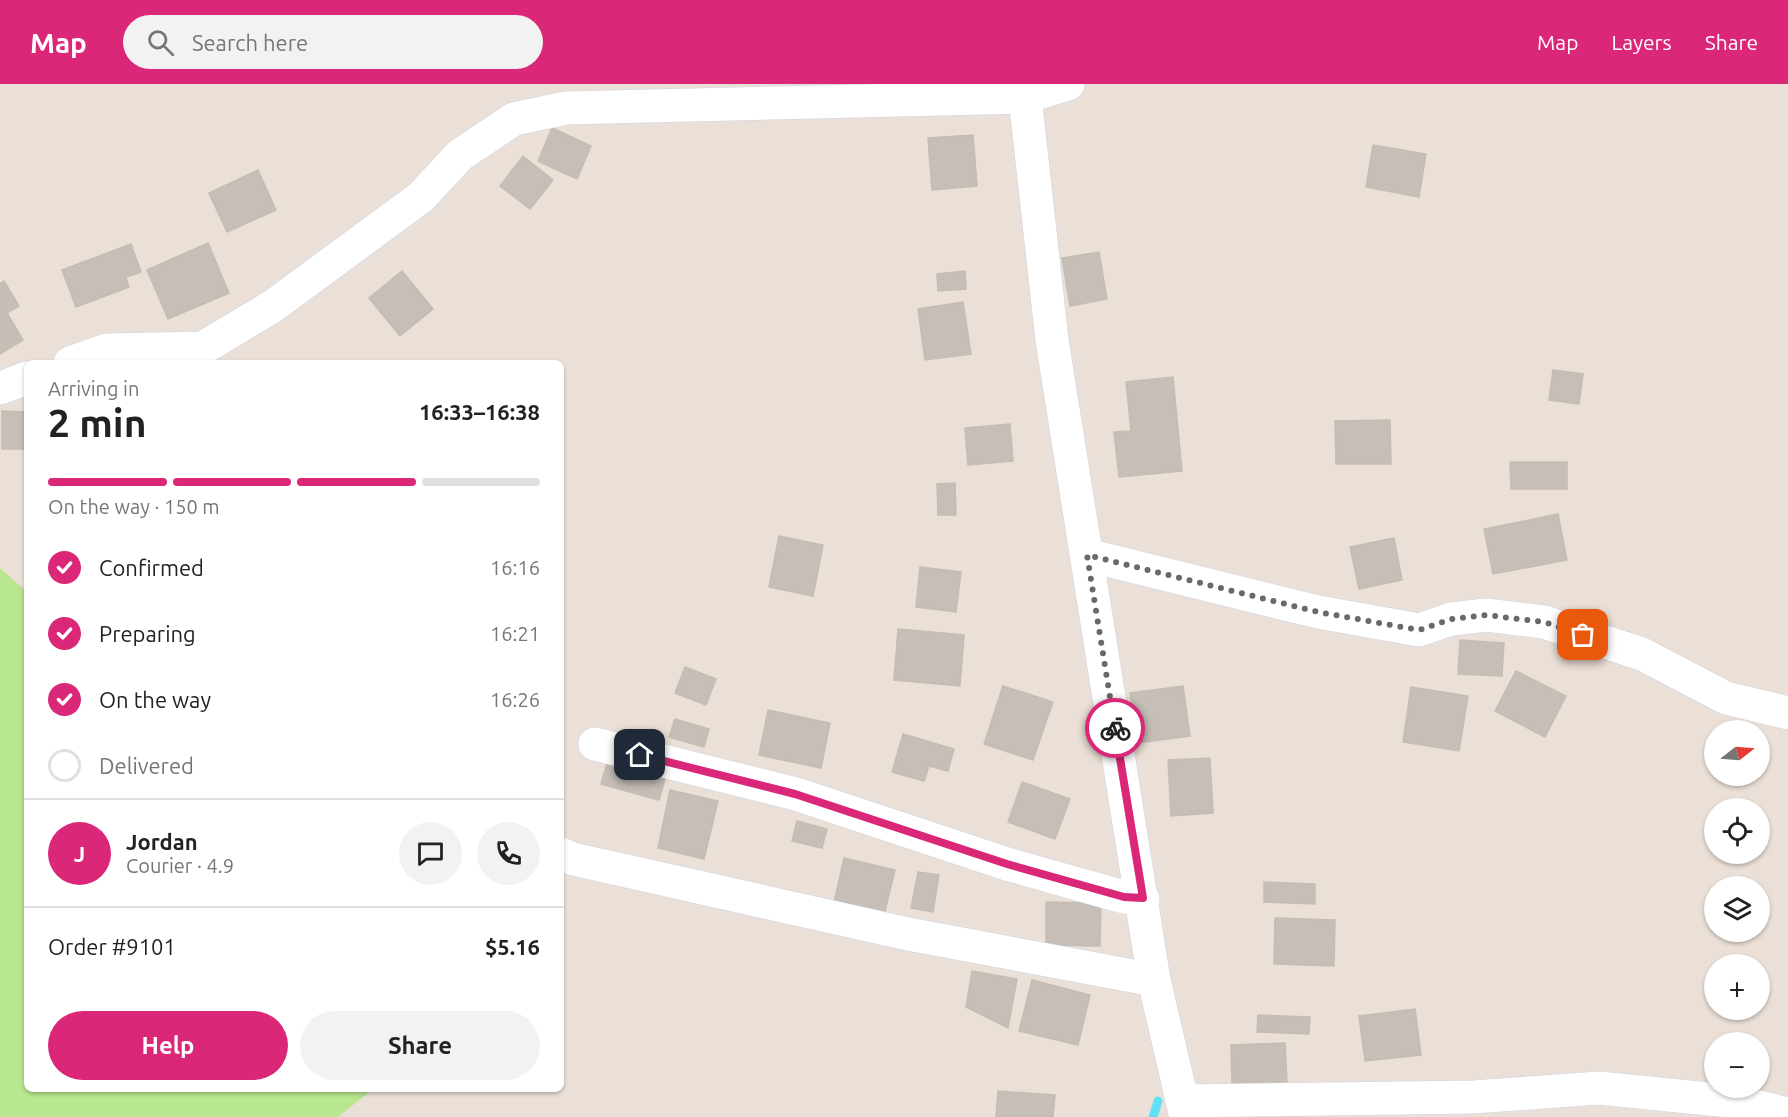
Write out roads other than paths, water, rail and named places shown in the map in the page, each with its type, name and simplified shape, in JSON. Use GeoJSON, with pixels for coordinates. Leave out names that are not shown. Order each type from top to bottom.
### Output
{"type":"FeatureCollection","features":[{"type":"Feature","properties":{"kind":"street"},"geometry":{"type":"LineString","coordinates":[[78,360],[106,350],[203,348],[273,306],[421,197],[459,155],[513,119],[566,108],[1025,90],[1068,84]]}},
{"type":"Feature","properties":{"kind":"street"},"geometry":{"type":"LineString","coordinates":[[1025,90],[1052,340],[1143,898],[1154,980],[1184,1109],[1474,1097],[1599,1088],[1738,1102],[1788,1114]]}},
{"type":"Feature","properties":{"kind":"street"},"geometry":{"type":"LineString","coordinates":[[0,388],[24,379]]}},
{"type":"Feature","properties":{"kind":"street"},"geometry":{"type":"LineString","coordinates":[[1087,555],[1318,612],[1419,630],[1452,619],[1486,615],[1544,622],[1642,654],[1726,698],[1788,713]]}},
{"type":"Feature","properties":{"kind":"street"},"geometry":{"type":"LineString","coordinates":[[595,744],[795,794],[1007,864],[1124,897],[1143,898]]}},
{"type":"Feature","properties":{"kind":"street"},"geometry":{"type":"LineString","coordinates":[[564,855],[908,934],[1154,980]]}},
{"type":"Feature","properties":{"kind":"waterway"},"geometry":{"type":"LineString","coordinates":[[1153,1117],[1158,1101]]}}]}
